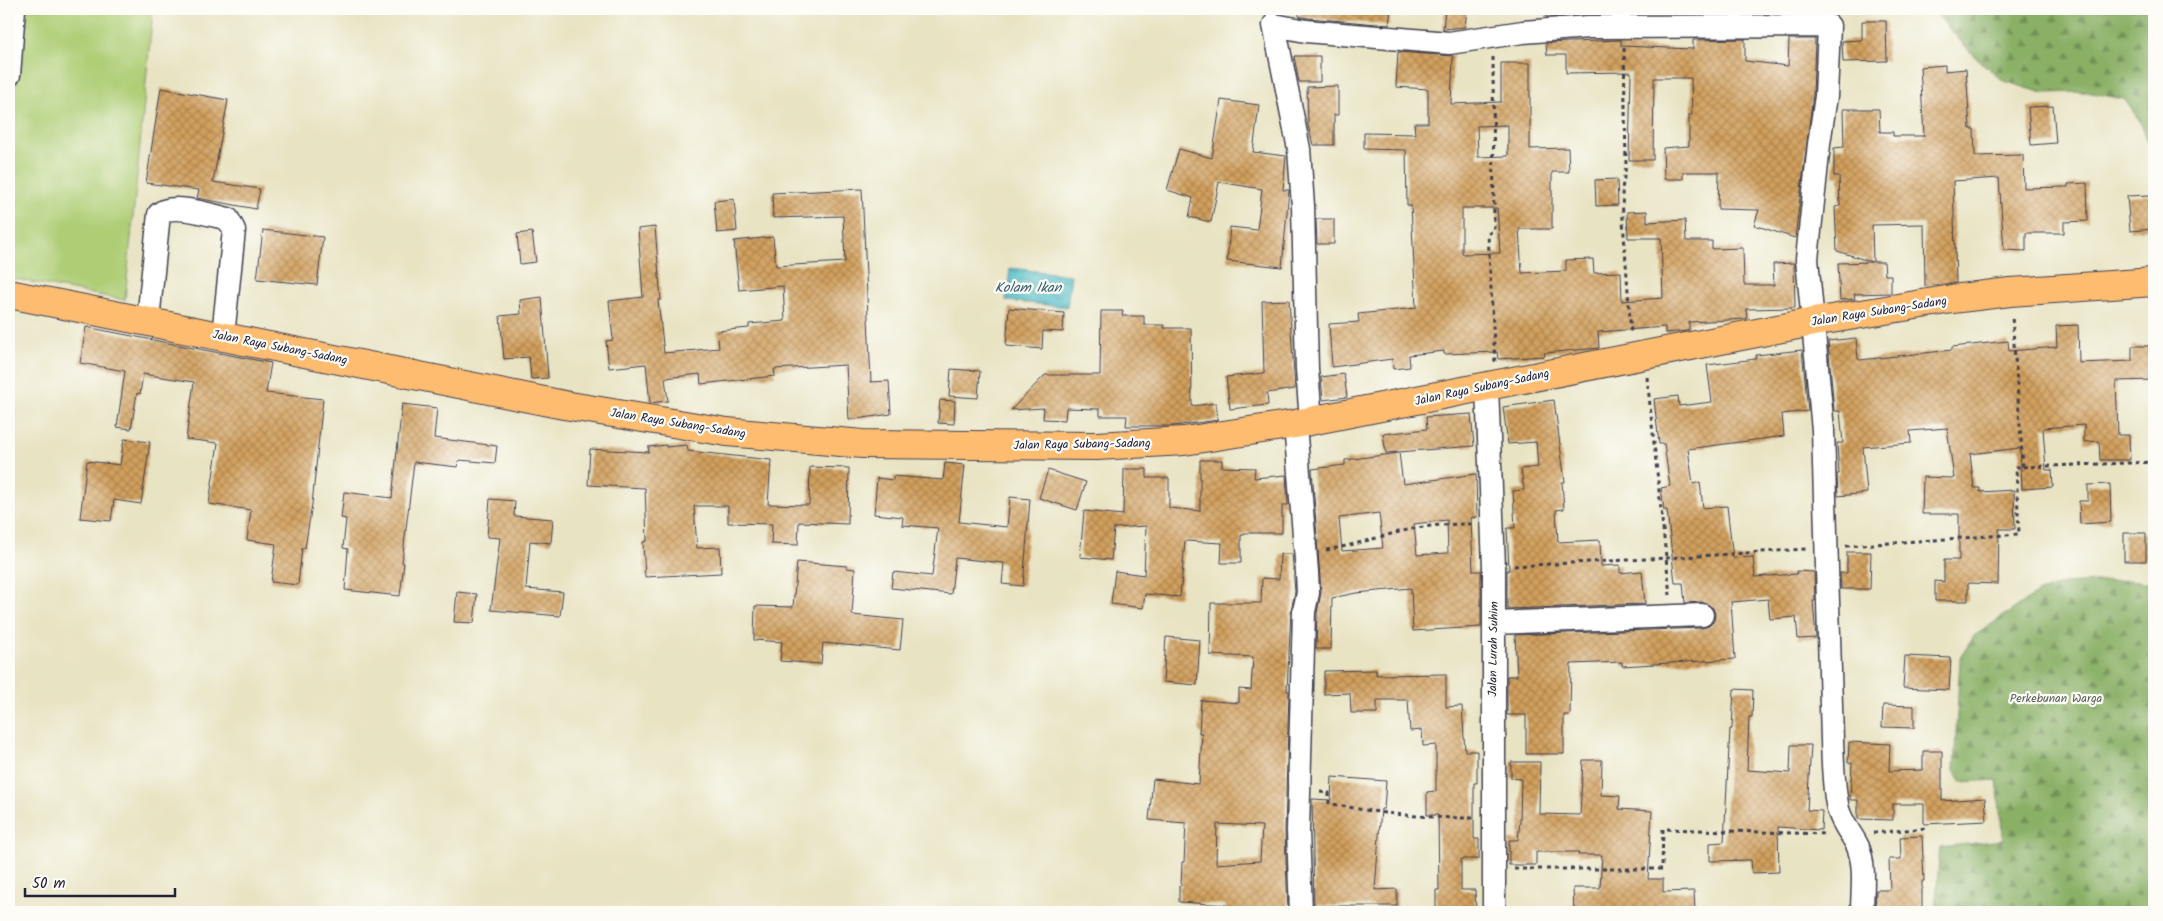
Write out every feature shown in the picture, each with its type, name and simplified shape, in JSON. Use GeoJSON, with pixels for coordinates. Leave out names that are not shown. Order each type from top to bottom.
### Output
{"type":"FeatureCollection","features":[{"type":"Feature","properties":{"kind":"main road","name":"Jalan Raya Subang-Sadang"},"geometry":{"type":"LineString","coordinates":[[9,294],[148,320],[564,405],[654,421],[788,438],[863,444],[1097,446],[1184,441],[1303,423],[1812,322],[2010,292],[2154,282]]}},
{"type":"Feature","properties":{"kind":"street"},"geometry":{"type":"LineString","coordinates":[[9,75],[14,9]]}},
{"type":"Feature","properties":{"kind":"street"},"geometry":{"type":"LineString","coordinates":[[1273,17],[1306,31],[1449,43],[1551,29],[1829,17],[1826,96],[1807,259],[1823,430],[1835,789],[1838,810],[1851,835],[1862,863],[1862,912]]}},
{"type":"Feature","properties":{"kind":"street"},"geometry":{"type":"LineString","coordinates":[[1273,17],[1299,149],[1303,206],[1307,369],[1303,423],[1308,593],[1304,611],[1298,831],[1301,912]]}},
{"type":"Feature","properties":{"kind":"street"},"geometry":{"type":"LineString","coordinates":[[148,320],[159,214],[171,208],[228,218],[234,230],[223,336]]}},
{"type":"Feature","properties":{"kind":"street","name":"Jalan Lurah Suhim"},"geometry":{"type":"LineString","coordinates":[[1492,385],[1494,912]]}},
{"type":"Feature","properties":{"kind":"street"},"geometry":{"type":"LineString","coordinates":[[1494,623],[1702,615]]}},
{"type":"Feature","properties":{"kind":"path"},"geometry":{"type":"LineString","coordinates":[[1624,27],[1626,165],[1622,189],[1623,220],[1672,615]]}},
{"type":"Feature","properties":{"kind":"path"},"geometry":{"type":"LineString","coordinates":[[1492,385],[1488,234],[1494,230],[1492,50],[1494,36]]}},
{"type":"Feature","properties":{"kind":"path"},"geometry":{"type":"LineString","coordinates":[[2023,467],[2154,462]]}},
{"type":"Feature","properties":{"kind":"path"},"geometry":{"type":"LineString","coordinates":[[1306,552],[1348,546],[1418,528],[1443,524],[1492,523]]}},
{"type":"Feature","properties":{"kind":"path"},"geometry":{"type":"LineString","coordinates":[[1300,790],[1329,793],[1329,803],[1347,808],[1430,818],[1493,819]]}},
{"type":"Feature","properties":{"kind":"path"},"geometry":{"type":"LineString","coordinates":[[1494,869],[1662,869],[1663,828],[1851,835],[1927,828]]}},
{"type":"Feature","properties":{"kind":"green space"},"geometry":{"type":"Polygon","coordinates":[[[19,9],[153,9],[125,300],[9,278],[9,135],[19,9]]]}},
{"type":"Feature","properties":{"kind":"green space"},"geometry":{"type":"Polygon","coordinates":[[[1935,9],[2154,9],[2154,158],[2140,121],[2124,99],[2086,92],[2043,93],[2004,81],[1974,56],[1938,16],[1935,9]]]}},
{"type":"Feature","properties":{"kind":"green space","name":"Perkebunan Warga"},"geometry":{"type":"Polygon","coordinates":[[[2128,580],[2154,583],[2154,912],[1935,912],[1940,847],[2003,840],[1997,780],[1961,782],[1954,770],[1960,658],[1974,636],[2039,592],[2064,584],[2128,580]]]}},
{"type":"Feature","properties":{"kind":"water","name":"Kolam Ikan"},"geometry":{"type":"Polygon","coordinates":[[[1010,268],[1071,275],[1067,307],[1006,301],[1010,268]]]}},
{"type":"Feature","properties":{"kind":"building"},"geometry":{"type":"Polygon","coordinates":[[[1299,9],[1391,9],[1389,25],[1308,18],[1299,16],[1299,9]]]}},
{"type":"Feature","properties":{"kind":"building"},"geometry":{"type":"Polygon","coordinates":[[[1445,9],[1467,9],[1465,27],[1443,29],[1445,9]]]}},
{"type":"Feature","properties":{"kind":"building"},"geometry":{"type":"Polygon","coordinates":[[[1546,9],[1624,9],[1623,14],[1546,17],[1546,9]]]}},
{"type":"Feature","properties":{"kind":"building"},"geometry":{"type":"Polygon","coordinates":[[[1693,9],[1745,9],[1745,13],[1693,13],[1693,9]]]}},
{"type":"Feature","properties":{"kind":"building"},"geometry":{"type":"Polygon","coordinates":[[[1791,9],[1820,9],[1820,13],[1791,13],[1791,9]]]}},
{"type":"Feature","properties":{"kind":"building"},"geometry":{"type":"Polygon","coordinates":[[[1862,21],[1886,21],[1887,61],[1843,62],[1842,41],[1862,40],[1862,21]]]}},
{"type":"Feature","properties":{"kind":"building"},"geometry":{"type":"Polygon","coordinates":[[[1745,39],[1745,61],[1788,66],[1789,39],[1815,39],[1813,95],[1795,238],[1754,225],[1759,210],[1718,209],[1719,172],[1683,172],[1683,179],[1664,179],[1663,148],[1689,146],[1689,115],[1692,115],[1691,78],[1654,78],[1653,160],[1629,160],[1631,72],[1566,73],[1566,55],[1547,55],[1546,43],[1621,40],[1621,46],[1693,49],[1693,40],[1745,39]]]}},
{"type":"Feature","properties":{"kind":"building"},"geometry":{"type":"Polygon","coordinates":[[[1398,52],[1453,56],[1451,104],[1501,102],[1501,63],[1530,63],[1530,149],[1568,148],[1569,172],[1552,172],[1552,229],[1519,229],[1522,273],[1566,271],[1566,260],[1593,259],[1594,273],[1621,272],[1622,301],[1663,298],[1661,238],[1628,238],[1627,212],[1647,211],[1647,222],[1685,220],[1686,241],[1712,241],[1712,249],[1743,248],[1744,285],[1774,285],[1773,264],[1794,263],[1795,308],[1746,309],[1747,319],[1689,322],[1689,330],[1687,331],[1665,333],[1665,327],[1598,332],[1599,348],[1544,353],[1545,356],[1498,359],[1497,352],[1444,354],[1444,351],[1409,355],[1410,367],[1393,369],[1392,359],[1332,367],[1329,324],[1359,322],[1358,314],[1416,308],[1411,205],[1407,205],[1406,150],[1364,149],[1364,133],[1415,134],[1414,123],[1428,123],[1428,89],[1396,87],[1398,52]],[[1508,125],[1477,126],[1478,157],[1508,156],[1508,125]],[[1462,208],[1462,254],[1500,253],[1497,208],[1462,208]]]}},
{"type":"Feature","properties":{"kind":"building"},"geometry":{"type":"Polygon","coordinates":[[[1294,56],[1320,56],[1320,82],[1299,82],[1294,56]]]}},
{"type":"Feature","properties":{"kind":"building"},"geometry":{"type":"Polygon","coordinates":[[[1945,65],[1945,71],[1966,69],[1970,129],[1974,129],[1975,156],[2023,155],[2024,188],[2068,187],[2068,184],[2087,183],[2088,221],[2064,222],[2064,233],[2026,233],[2026,251],[2004,250],[1999,178],[1953,181],[1956,283],[1925,286],[1924,224],[1872,225],[1873,262],[1884,262],[1885,275],[1891,275],[1891,293],[1854,294],[1855,299],[1840,300],[1838,263],[1872,262],[1837,251],[1835,207],[1840,206],[1839,176],[1834,176],[1834,148],[1844,147],[1843,109],[1879,109],[1880,132],[1893,132],[1893,136],[1924,136],[1920,67],[1945,65]]]}},
{"type":"Feature","properties":{"kind":"building"},"geometry":{"type":"Polygon","coordinates":[[[1338,86],[1338,115],[1334,115],[1334,145],[1313,145],[1308,125],[1307,87],[1338,86]]]}},
{"type":"Feature","properties":{"kind":"building"},"geometry":{"type":"Polygon","coordinates":[[[161,88],[228,100],[213,182],[260,189],[256,209],[197,198],[199,190],[146,183],[161,88]]]}},
{"type":"Feature","properties":{"kind":"building"},"geometry":{"type":"Polygon","coordinates":[[[1221,100],[1259,105],[1253,152],[1286,156],[1283,190],[1289,190],[1282,267],[1227,261],[1230,227],[1257,230],[1262,189],[1219,182],[1211,222],[1189,217],[1193,198],[1167,190],[1179,149],[1212,158],[1221,100]]]}},
{"type":"Feature","properties":{"kind":"building"},"geometry":{"type":"Polygon","coordinates":[[[2053,106],[2056,143],[2031,145],[2028,107],[2053,106]]]}},
{"type":"Feature","properties":{"kind":"building"},"geometry":{"type":"Polygon","coordinates":[[[1617,179],[1618,205],[1596,206],[1595,180],[1617,179]]]}},
{"type":"Feature","properties":{"kind":"building"},"geometry":{"type":"Polygon","coordinates":[[[862,189],[871,382],[889,381],[891,414],[849,420],[846,365],[774,369],[775,376],[701,384],[700,374],[665,378],[668,401],[650,403],[646,364],[609,368],[606,341],[613,340],[609,301],[643,297],[638,229],[655,227],[661,300],[658,300],[664,353],[719,348],[717,331],[749,328],[749,324],[785,321],[783,286],[739,290],[734,241],[773,237],[776,266],[845,262],[843,216],[773,218],[772,193],[862,189]]]}},
{"type":"Feature","properties":{"kind":"building"},"geometry":{"type":"Polygon","coordinates":[[[2150,195],[2153,229],[2130,231],[2127,196],[2150,195]]]}},
{"type":"Feature","properties":{"kind":"building"},"geometry":{"type":"Polygon","coordinates":[[[734,199],[737,231],[717,233],[714,201],[734,199]]]}},
{"type":"Feature","properties":{"kind":"building"},"geometry":{"type":"Polygon","coordinates":[[[1316,219],[1334,219],[1334,244],[1317,244],[1316,219]]]}},
{"type":"Feature","properties":{"kind":"building"},"geometry":{"type":"Polygon","coordinates":[[[263,230],[323,237],[317,285],[257,279],[263,230]]]}},
{"type":"Feature","properties":{"kind":"building"},"geometry":{"type":"Polygon","coordinates":[[[532,232],[536,262],[520,264],[517,234],[532,232]]]}},
{"type":"Feature","properties":{"kind":"building"},"geometry":{"type":"Polygon","coordinates":[[[542,297],[548,378],[531,379],[529,357],[504,359],[500,316],[521,314],[520,300],[542,297]]]}},
{"type":"Feature","properties":{"kind":"building"},"geometry":{"type":"Polygon","coordinates":[[[1289,300],[1295,389],[1267,393],[1268,405],[1230,409],[1226,377],[1264,373],[1262,301],[1289,300]]]}},
{"type":"Feature","properties":{"kind":"building"},"geometry":{"type":"Polygon","coordinates":[[[1009,308],[1064,313],[1063,332],[1043,331],[1042,349],[1006,346],[1009,308]]]}},
{"type":"Feature","properties":{"kind":"building"},"geometry":{"type":"Polygon","coordinates":[[[1101,311],[1123,311],[1122,316],[1144,316],[1144,325],[1164,325],[1164,328],[1191,328],[1192,406],[1216,403],[1218,420],[1174,426],[1126,426],[1127,416],[1100,416],[1100,409],[1066,408],[1065,420],[1043,419],[1044,408],[1011,410],[1045,375],[1100,375],[1101,311]]]}},
{"type":"Feature","properties":{"kind":"building"},"geometry":{"type":"Polygon","coordinates":[[[2078,325],[2079,363],[2132,361],[2132,346],[2154,346],[2154,380],[2116,381],[2118,435],[2129,435],[2130,460],[2100,460],[2099,441],[2084,442],[2084,425],[2043,428],[2046,470],[2052,470],[2053,487],[2022,489],[2020,448],[1970,454],[1974,488],[1980,488],[1980,492],[2014,490],[2015,529],[1999,529],[1998,584],[1968,583],[1968,601],[1935,601],[1935,581],[1944,582],[1944,560],[1959,560],[1959,514],[1922,514],[1923,477],[1954,478],[1947,428],[1910,431],[1911,443],[1863,447],[1867,493],[1838,496],[1837,443],[1843,443],[1840,411],[1834,411],[1828,341],[1856,338],[1858,359],[1860,360],[1952,350],[1952,347],[2008,341],[2009,351],[2057,347],[2056,326],[2078,325]]]}},
{"type":"Feature","properties":{"kind":"building"},"geometry":{"type":"Polygon","coordinates":[[[86,327],[271,363],[266,393],[323,399],[312,504],[305,548],[302,548],[298,585],[271,582],[276,544],[247,540],[251,510],[209,504],[218,443],[186,439],[194,382],[143,374],[140,394],[137,393],[131,429],[117,427],[125,371],[80,363],[86,327]]]}},
{"type":"Feature","properties":{"kind":"building"},"geometry":{"type":"Polygon","coordinates":[[[1802,350],[1808,411],[1782,414],[1784,436],[1688,449],[1693,484],[1700,482],[1703,508],[1727,506],[1733,558],[1753,557],[1755,577],[1797,574],[1796,571],[1814,572],[1815,601],[1813,601],[1816,638],[1798,639],[1796,617],[1770,619],[1768,599],[1731,602],[1735,659],[1622,666],[1622,662],[1571,664],[1570,715],[1564,715],[1564,754],[1526,754],[1526,715],[1507,715],[1507,676],[1517,676],[1515,635],[1702,628],[1709,626],[1714,621],[1715,614],[1713,608],[1702,602],[1685,603],[1683,583],[1675,583],[1667,510],[1664,510],[1661,488],[1670,486],[1664,444],[1659,444],[1654,399],[1678,396],[1679,406],[1712,402],[1707,365],[1756,359],[1756,355],[1802,350]]]}},
{"type":"Feature","properties":{"kind":"building"},"geometry":{"type":"Polygon","coordinates":[[[951,369],[980,371],[978,398],[949,396],[951,369]]]}},
{"type":"Feature","properties":{"kind":"building"},"geometry":{"type":"Polygon","coordinates":[[[1344,374],[1347,397],[1323,400],[1321,377],[1344,374]]]}},
{"type":"Feature","properties":{"kind":"building"},"geometry":{"type":"Polygon","coordinates":[[[940,400],[955,401],[954,424],[938,423],[940,400]]]}},
{"type":"Feature","properties":{"kind":"building"},"geometry":{"type":"Polygon","coordinates":[[[1554,400],[1565,482],[1562,482],[1564,509],[1556,510],[1558,542],[1600,540],[1601,566],[1620,565],[1620,573],[1642,571],[1645,604],[1507,609],[1507,570],[1509,570],[1507,528],[1515,528],[1513,491],[1524,490],[1521,469],[1538,467],[1536,442],[1508,444],[1503,407],[1554,400]]]}},
{"type":"Feature","properties":{"kind":"building"},"geometry":{"type":"Polygon","coordinates":[[[402,404],[437,408],[434,438],[497,446],[495,463],[459,460],[458,467],[414,462],[402,562],[404,563],[400,596],[345,590],[348,549],[343,548],[346,519],[341,518],[344,492],[392,498],[402,404]]]}},
{"type":"Feature","properties":{"kind":"building"},"geometry":{"type":"Polygon","coordinates":[[[1471,414],[1474,446],[1386,453],[1383,434],[1427,429],[1426,417],[1471,414]]]}},
{"type":"Feature","properties":{"kind":"building"},"geometry":{"type":"Polygon","coordinates":[[[124,439],[150,442],[141,504],[114,500],[111,521],[80,518],[87,461],[120,465],[124,439]]]}},
{"type":"Feature","properties":{"kind":"building"},"geometry":{"type":"Polygon","coordinates":[[[666,445],[666,447],[687,445],[688,451],[771,460],[768,504],[809,505],[810,467],[849,468],[848,524],[799,522],[798,545],[771,544],[772,524],[728,523],[728,506],[694,506],[697,548],[720,547],[721,573],[645,577],[643,542],[647,541],[645,488],[588,485],[590,449],[649,452],[648,447],[666,445]]]}},
{"type":"Feature","properties":{"kind":"building"},"geometry":{"type":"Polygon","coordinates":[[[1399,453],[1403,484],[1476,474],[1477,517],[1471,518],[1473,571],[1481,571],[1481,627],[1413,631],[1411,588],[1356,593],[1332,598],[1331,649],[1316,649],[1317,613],[1321,592],[1312,469],[1345,465],[1345,460],[1399,453]],[[1379,513],[1339,518],[1342,551],[1383,548],[1379,513]],[[1447,520],[1414,524],[1417,555],[1448,553],[1447,520]]]}},
{"type":"Feature","properties":{"kind":"building"},"geometry":{"type":"Polygon","coordinates":[[[1200,460],[1222,460],[1222,467],[1255,468],[1254,478],[1286,475],[1288,505],[1282,505],[1282,533],[1244,533],[1244,535],[1241,535],[1241,563],[1221,563],[1222,543],[1185,541],[1180,597],[1145,594],[1143,608],[1111,604],[1115,571],[1144,575],[1146,526],[1114,528],[1111,560],[1080,557],[1084,511],[1123,515],[1124,469],[1147,469],[1147,478],[1169,478],[1169,508],[1200,511],[1200,460]]]}},
{"type":"Feature","properties":{"kind":"building"},"geometry":{"type":"Polygon","coordinates":[[[945,463],[965,465],[959,522],[1007,527],[1010,497],[1030,499],[1023,586],[1002,584],[1004,563],[955,558],[951,594],[891,588],[893,572],[932,576],[938,528],[902,525],[903,517],[874,514],[877,478],[893,480],[893,476],[943,480],[945,463]]]}},
{"type":"Feature","properties":{"kind":"building"},"geometry":{"type":"Polygon","coordinates":[[[1048,470],[1086,482],[1077,510],[1039,498],[1048,470]]]}},
{"type":"Feature","properties":{"kind":"building"},"geometry":{"type":"Polygon","coordinates":[[[2110,484],[2111,522],[2080,524],[2079,501],[2088,501],[2088,485],[2110,484]]]}},
{"type":"Feature","properties":{"kind":"building"},"geometry":{"type":"Polygon","coordinates":[[[490,499],[515,501],[514,516],[553,519],[551,543],[530,541],[526,589],[563,592],[560,616],[491,610],[500,538],[487,537],[490,499]]]}},
{"type":"Feature","properties":{"kind":"building"},"geometry":{"type":"Polygon","coordinates":[[[2124,533],[2146,533],[2146,561],[2124,561],[2124,533]]]}},
{"type":"Feature","properties":{"kind":"building"},"geometry":{"type":"Polygon","coordinates":[[[1847,552],[1871,552],[1870,589],[1841,589],[1840,573],[1847,573],[1847,552]]]}},
{"type":"Feature","properties":{"kind":"building"},"geometry":{"type":"Polygon","coordinates":[[[1280,554],[1292,554],[1295,592],[1291,610],[1287,691],[1289,691],[1285,831],[1288,912],[1225,912],[1226,905],[1179,902],[1186,823],[1149,820],[1153,779],[1199,784],[1202,733],[1199,733],[1201,700],[1239,703],[1239,689],[1251,690],[1253,657],[1210,655],[1211,603],[1261,603],[1262,578],[1279,579],[1280,554]],[[1217,824],[1216,864],[1260,861],[1262,826],[1217,824]]]}},
{"type":"Feature","properties":{"kind":"building"},"geometry":{"type":"Polygon","coordinates":[[[797,562],[847,566],[847,568],[855,569],[852,615],[903,620],[900,650],[823,643],[821,664],[780,661],[782,642],[754,640],[755,606],[793,607],[797,562]]]}},
{"type":"Feature","properties":{"kind":"building"},"geometry":{"type":"Polygon","coordinates":[[[457,592],[477,594],[474,623],[454,622],[457,592]]]}},
{"type":"Feature","properties":{"kind":"building"},"geometry":{"type":"Polygon","coordinates":[[[1166,637],[1200,640],[1197,685],[1163,682],[1166,637]]]}},
{"type":"Feature","properties":{"kind":"building"},"geometry":{"type":"Polygon","coordinates":[[[1905,656],[1951,658],[1949,690],[1903,688],[1905,656]]]}},
{"type":"Feature","properties":{"kind":"building"},"geometry":{"type":"Polygon","coordinates":[[[1376,670],[1376,675],[1446,674],[1446,707],[1462,706],[1465,751],[1477,751],[1477,783],[1474,783],[1474,839],[1479,839],[1479,859],[1461,859],[1461,890],[1475,890],[1476,912],[1436,912],[1436,890],[1439,890],[1438,815],[1427,815],[1427,792],[1436,791],[1436,745],[1423,746],[1422,730],[1410,731],[1408,700],[1377,700],[1377,713],[1351,713],[1350,693],[1324,694],[1324,671],[1376,670]]]}},
{"type":"Feature","properties":{"kind":"building"},"geometry":{"type":"Polygon","coordinates":[[[1734,689],[1753,690],[1752,717],[1749,717],[1747,770],[1790,773],[1791,745],[1811,745],[1807,810],[1822,811],[1821,830],[1778,827],[1779,872],[1752,873],[1751,860],[1710,861],[1710,843],[1724,842],[1734,689]]]}},
{"type":"Feature","properties":{"kind":"building"},"geometry":{"type":"Polygon","coordinates":[[[1883,705],[1914,706],[1914,728],[1882,727],[1883,705]]]}},
{"type":"Feature","properties":{"kind":"building"},"geometry":{"type":"Polygon","coordinates":[[[1849,742],[1890,744],[1889,771],[1923,770],[1923,751],[1942,751],[1942,801],[1985,798],[1987,821],[1924,824],[1924,804],[1893,804],[1893,820],[1858,819],[1858,800],[1850,800],[1852,763],[1848,763],[1849,742]]]}},
{"type":"Feature","properties":{"kind":"building"},"geometry":{"type":"Polygon","coordinates":[[[1583,760],[1602,760],[1601,795],[1620,796],[1619,809],[1652,811],[1648,879],[1663,879],[1663,892],[1694,891],[1695,912],[1574,912],[1573,888],[1600,888],[1602,855],[1578,855],[1579,852],[1536,852],[1536,865],[1509,865],[1509,840],[1518,840],[1521,779],[1511,778],[1511,762],[1540,762],[1539,814],[1580,815],[1583,760]]]}},
{"type":"Feature","properties":{"kind":"building"},"geometry":{"type":"Polygon","coordinates":[[[1332,777],[1386,781],[1384,809],[1381,809],[1375,890],[1397,889],[1397,906],[1314,906],[1312,799],[1331,800],[1332,777]]]}},
{"type":"Feature","properties":{"kind":"building"},"geometry":{"type":"Polygon","coordinates":[[[1922,836],[1924,881],[1922,881],[1922,912],[1875,912],[1876,890],[1890,890],[1889,859],[1901,859],[1900,837],[1922,836]]]}}]}
